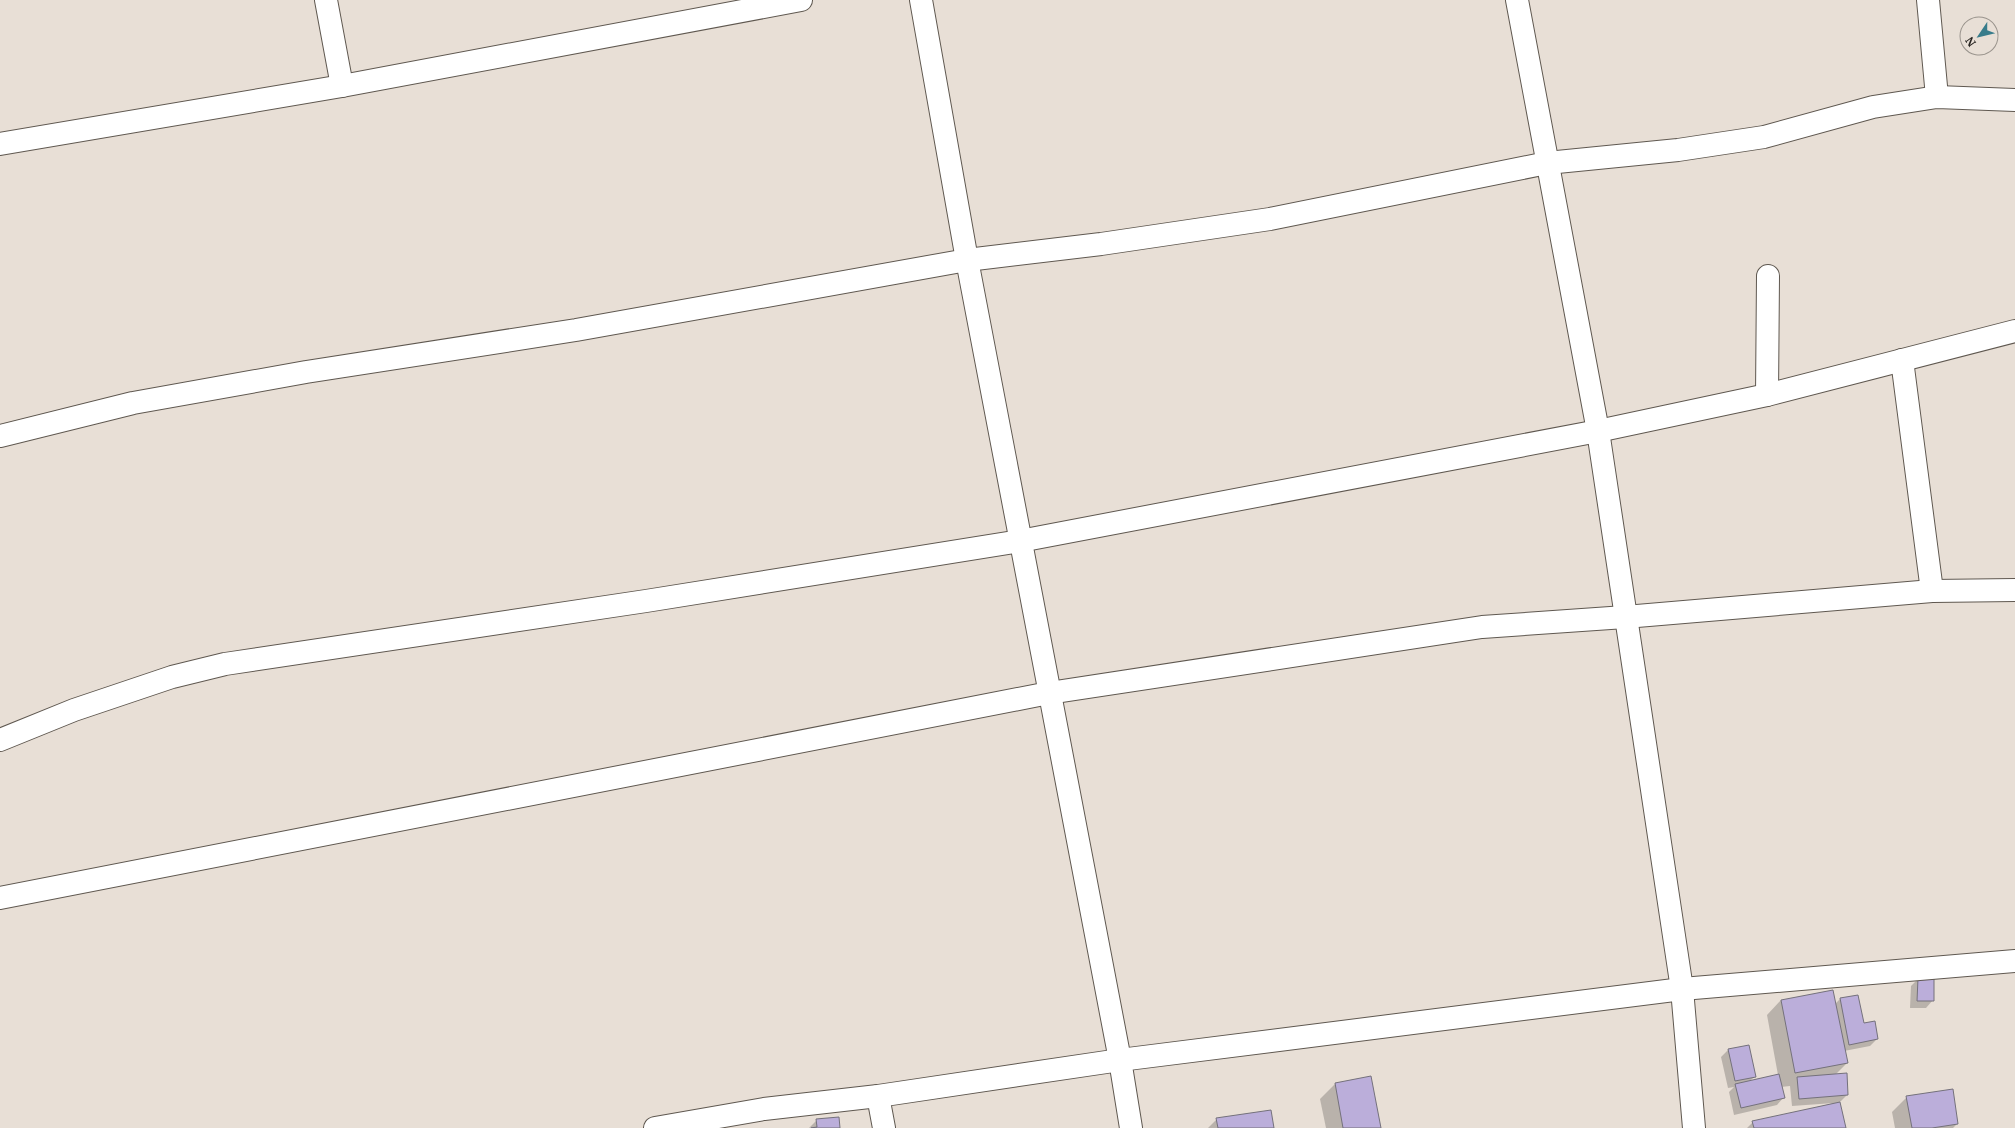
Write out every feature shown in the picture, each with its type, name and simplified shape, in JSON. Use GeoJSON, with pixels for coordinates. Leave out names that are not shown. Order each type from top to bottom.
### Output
{"type":"FeatureCollection","features":[{"type":"Feature","properties":{"kind":"street"},"geometry":{"type":"LineString","coordinates":[[326,0],[342,86]]}},
{"type":"Feature","properties":{"kind":"street"},"geometry":{"type":"LineString","coordinates":[[0,144],[342,86],[801,0]]}},
{"type":"Feature","properties":{"kind":"street"},"geometry":{"type":"LineString","coordinates":[[921,0],[967,260],[1120,1060],[1131,1128]]}},
{"type":"Feature","properties":{"kind":"street"},"geometry":{"type":"LineString","coordinates":[[1517,0],[1598,431],[1624,617],[1682,989],[1694,1128]]}},
{"type":"Feature","properties":{"kind":"street"},"geometry":{"type":"LineString","coordinates":[[1928,0],[1936,97]]}},
{"type":"Feature","properties":{"kind":"street"},"geometry":{"type":"LineString","coordinates":[[0,436],[133,403],[306,372],[576,330],[967,260],[1101,244],[1270,219],[1547,163],[1678,150],[1764,137],[1873,107],[1936,97],[2015,100]]}},
{"type":"Feature","properties":{"kind":"street"},"geometry":{"type":"LineString","coordinates":[[1767,395],[1768,276]]}},
{"type":"Feature","properties":{"kind":"street"},"geometry":{"type":"LineString","coordinates":[[0,740],[74,710],[172,677],[225,664],[646,601],[1020,540],[1598,431],[1767,395],[2015,331]]}},
{"type":"Feature","properties":{"kind":"street"},"geometry":{"type":"LineString","coordinates":[[1902,360],[1932,591]]}},
{"type":"Feature","properties":{"kind":"street"},"geometry":{"type":"LineString","coordinates":[[0,898],[1049,693],[1482,627],[1624,617],[1932,591],[2015,590]]}},
{"type":"Feature","properties":{"kind":"street"},"geometry":{"type":"LineString","coordinates":[[655,1128],[764,1109],[878,1096],[1120,1060],[1682,989],[2015,962]]}},
{"type":"Feature","properties":{"kind":"street"},"geometry":{"type":"LineString","coordinates":[[878,1096],[884,1128]]}},
{"type":"Feature","properties":{"kind":"building"},"geometry":{"type":"Polygon","coordinates":[[[1918,978],[1934,978],[1934,1001],[1917,1001],[1918,978]]]}},
{"type":"Feature","properties":{"kind":"building"},"geometry":{"type":"Polygon","coordinates":[[[1833,990],[1848,1063],[1795,1073],[1781,1000],[1833,990]]]}},
{"type":"Feature","properties":{"kind":"building"},"geometry":{"type":"Polygon","coordinates":[[[1858,995],[1864,1023],[1875,1021],[1878,1039],[1849,1045],[1840,998],[1858,995]]]}},
{"type":"Feature","properties":{"kind":"building"},"geometry":{"type":"Polygon","coordinates":[[[1749,1045],[1756,1077],[1735,1081],[1728,1049],[1749,1045]]]}},
{"type":"Feature","properties":{"kind":"building"},"geometry":{"type":"Polygon","coordinates":[[[1847,1073],[1848,1095],[1799,1099],[1797,1077],[1847,1073]]]}},
{"type":"Feature","properties":{"kind":"building"},"geometry":{"type":"Polygon","coordinates":[[[1779,1074],[1785,1098],[1741,1108],[1735,1084],[1779,1074]]]}},
{"type":"Feature","properties":{"kind":"building"},"geometry":{"type":"Polygon","coordinates":[[[1371,1076],[1381,1128],[1343,1128],[1335,1083],[1371,1076]]]}},
{"type":"Feature","properties":{"kind":"building"},"geometry":{"type":"Polygon","coordinates":[[[1953,1089],[1958,1124],[1932,1128],[1912,1128],[1906,1096],[1953,1089]]]}},
{"type":"Feature","properties":{"kind":"building"},"geometry":{"type":"Polygon","coordinates":[[[1840,1102],[1846,1128],[1754,1128],[1752,1121],[1840,1102]]]}},
{"type":"Feature","properties":{"kind":"building"},"geometry":{"type":"Polygon","coordinates":[[[1271,1110],[1274,1128],[1218,1128],[1216,1118],[1271,1110]]]}},
{"type":"Feature","properties":{"kind":"building"},"geometry":{"type":"Polygon","coordinates":[[[839,1117],[840,1128],[811,1128],[817,1127],[816,1119],[839,1117]]]}}]}
